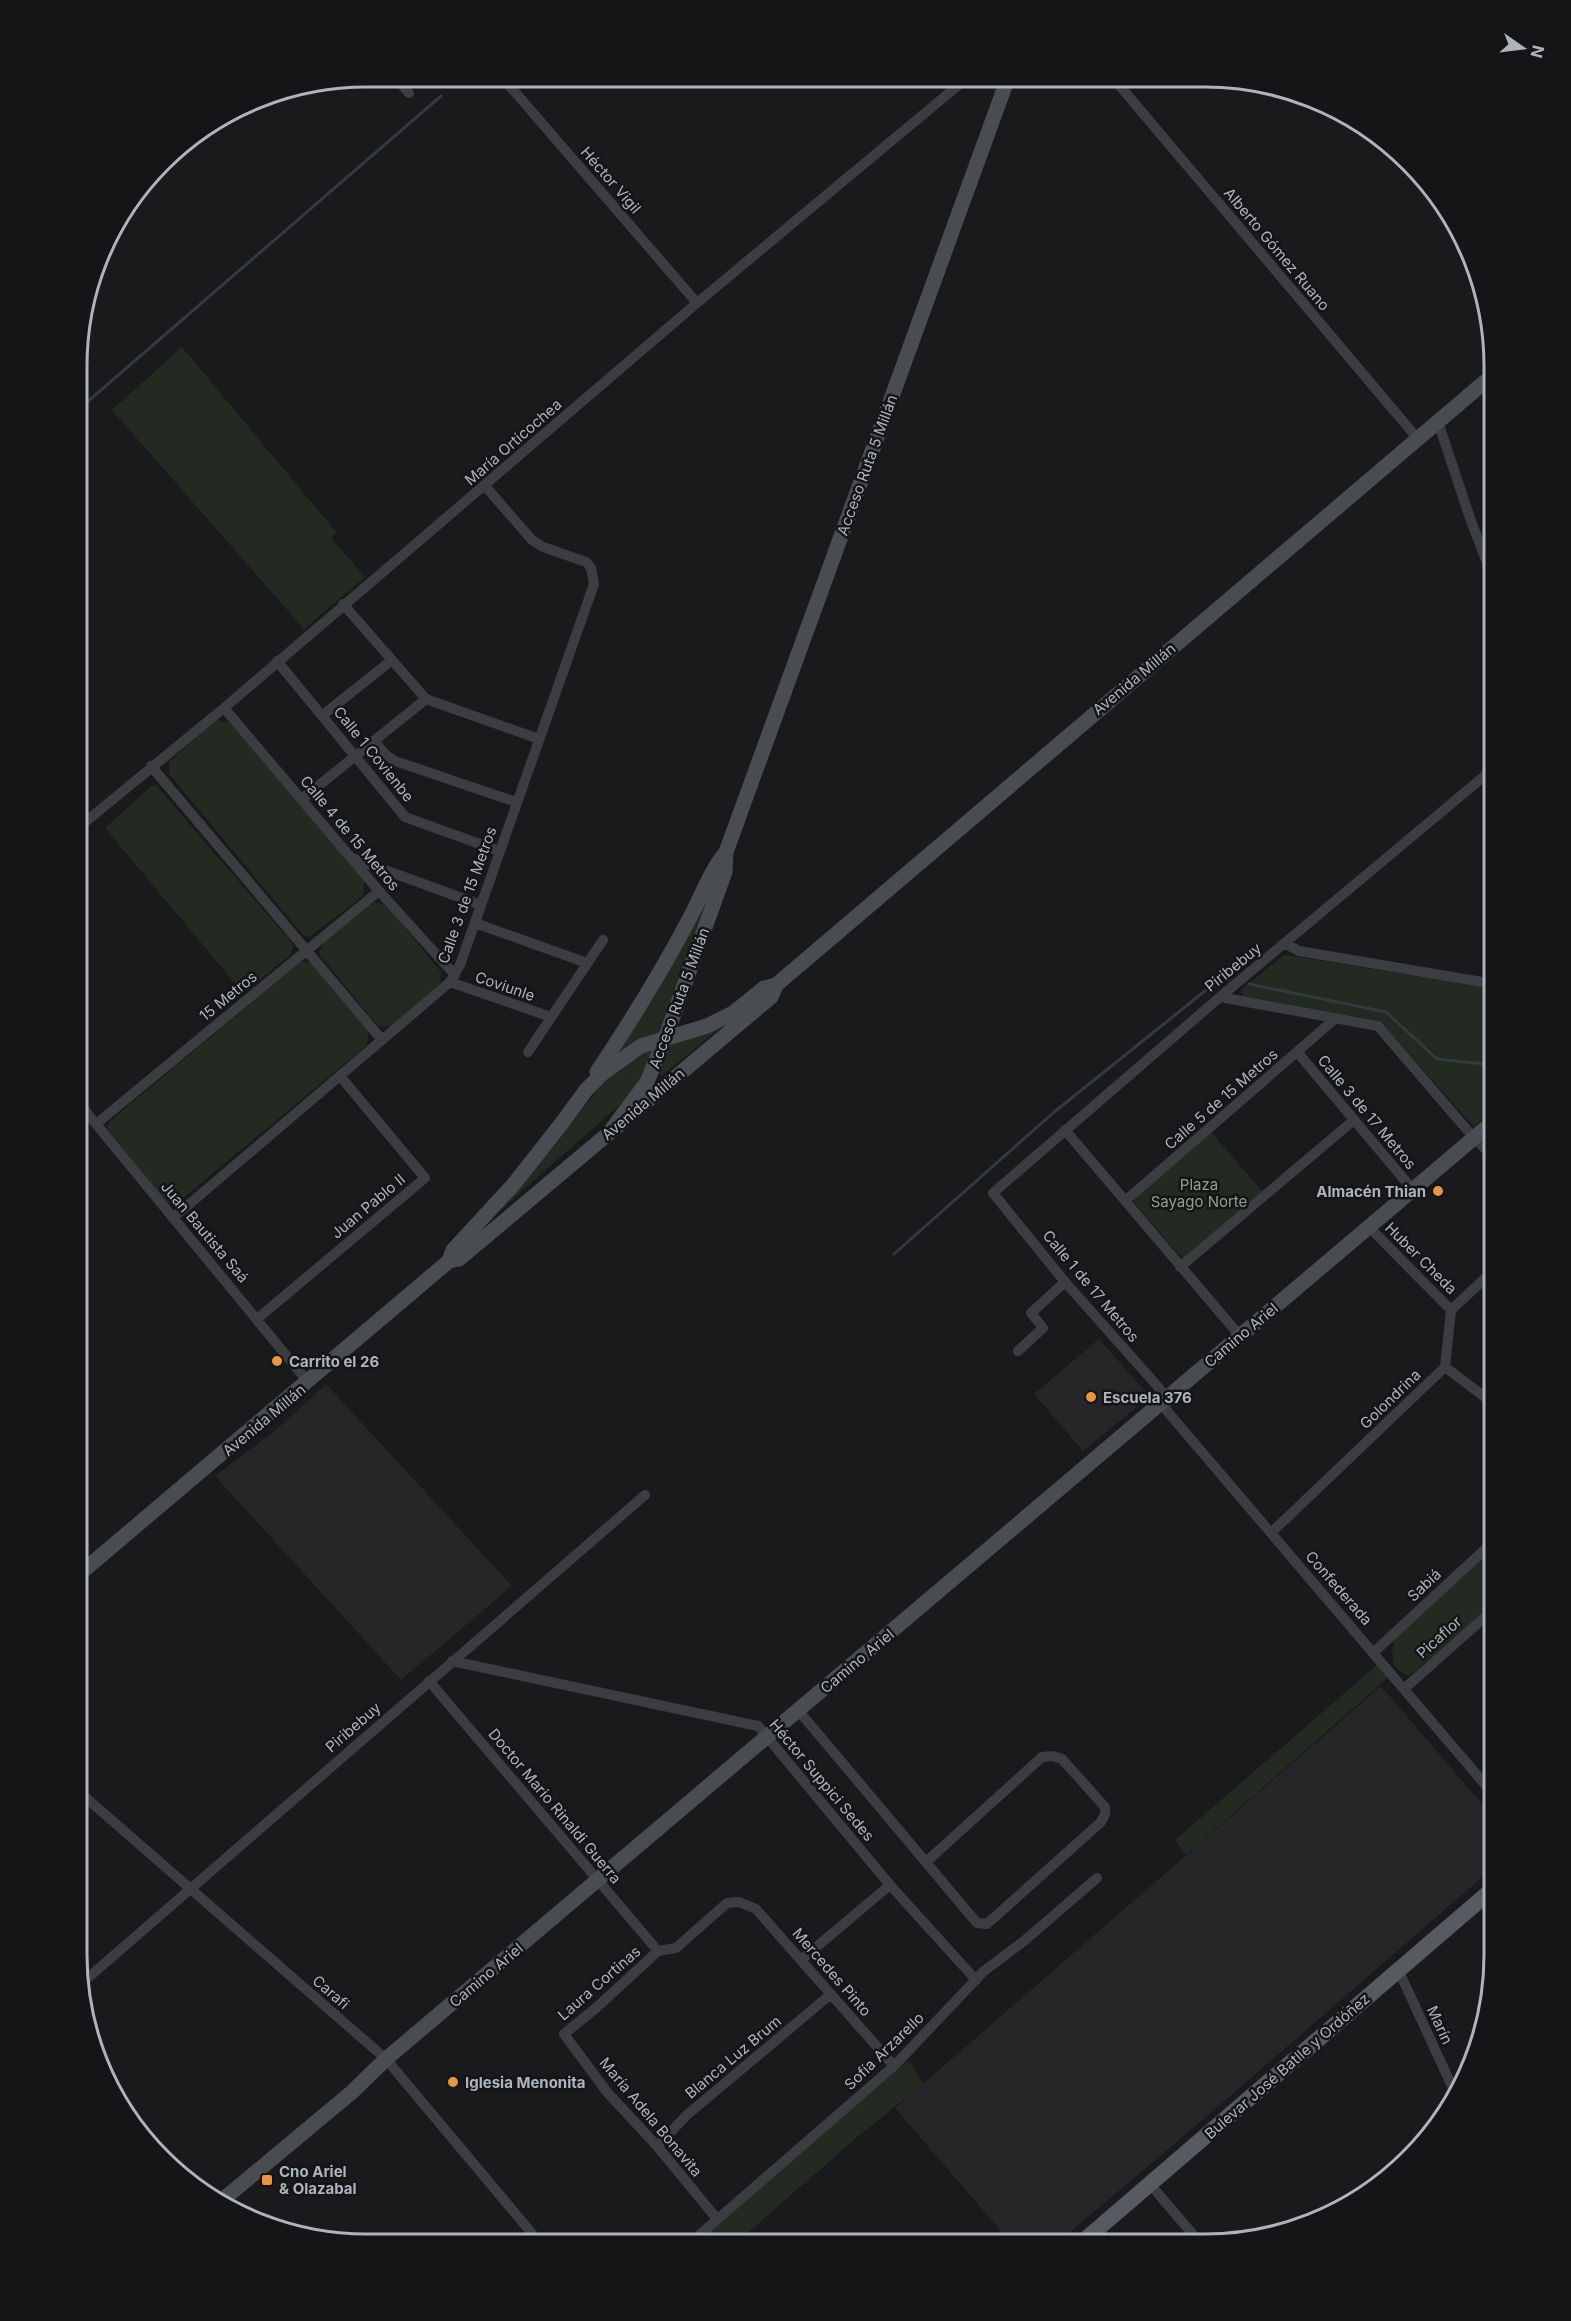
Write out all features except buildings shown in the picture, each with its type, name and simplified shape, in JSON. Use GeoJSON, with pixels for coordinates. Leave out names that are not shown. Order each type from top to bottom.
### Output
{"type":"FeatureCollection","features":[{"type":"Feature","properties":{"kind":"main road","name":"Bulevar José Batlle y Ordóñez"},"geometry":{"type":"LineString","coordinates":[[1092,2234],[1484,1896]]}},
{"type":"Feature","properties":{"kind":"street"},"geometry":{"type":"LineString","coordinates":[[404,87],[409,93]]}},
{"type":"Feature","properties":{"kind":"street","name":"Héctor Vigil"},"geometry":{"type":"LineString","coordinates":[[511,87],[697,303]]}},
{"type":"Feature","properties":{"kind":"street","name":"María Orticochea"},"geometry":{"type":"LineString","coordinates":[[87,820],[224,708],[697,303],[956,87]]}},
{"type":"Feature","properties":{"kind":"street","name":"Acceso Ruta 5 Millán"},"geometry":{"type":"LineString","coordinates":[[609,1133],[647,1082],[666,1036],[725,872],[726,852],[1005,87]]}},
{"type":"Feature","properties":{"kind":"street","name":"Alberto Gómez Ruano"},"geometry":{"type":"LineString","coordinates":[[1121,87],[1418,439]]}},
{"type":"Feature","properties":{"kind":"street","name":"Avenida Millán"},"geometry":{"type":"LineString","coordinates":[[449,1261],[453,1250],[513,1185],[586,1089],[612,1066],[641,1046],[666,1036],[707,1026],[733,1013],[764,988],[776,985],[1484,383]]}},
{"type":"Feature","properties":{"kind":"street"},"geometry":{"type":"LineString","coordinates":[[1438,422],[1484,555]]}},
{"type":"Feature","properties":{"kind":"street","name":"Calle 3 de 15 Metros"},"geometry":{"type":"LineString","coordinates":[[173,1218],[452,979],[475,923],[594,584],[594,576],[586,562],[543,547],[532,540],[485,486]]}},
{"type":"Feature","properties":{"kind":"street"},"geometry":{"type":"LineString","coordinates":[[343,604],[426,699],[539,739]]}},
{"type":"Feature","properties":{"kind":"street"},"geometry":{"type":"LineString","coordinates":[[323,715],[392,660]]}},
{"type":"Feature","properties":{"kind":"street","name":"Calle 1 Covienbe"},"geometry":{"type":"LineString","coordinates":[[277,661],[405,817],[499,851]]}},
{"type":"Feature","properties":{"kind":"street"},"geometry":{"type":"LineString","coordinates":[[302,799],[426,699]]}},
{"type":"Feature","properties":{"kind":"street","name":"Calle 4 de 15 Metros"},"geometry":{"type":"LineString","coordinates":[[224,708],[452,979]]}},
{"type":"Feature","properties":{"kind":"street"},"geometry":{"type":"LineString","coordinates":[[375,741],[385,754],[396,761],[516,801]]}},
{"type":"Feature","properties":{"kind":"street"},"geometry":{"type":"LineString","coordinates":[[151,766],[382,1040]]}},
{"type":"Feature","properties":{"kind":"street","name":"Piribebuy"},"geometry":{"type":"LineString","coordinates":[[993,1193],[1220,997],[1484,776]]}},
{"type":"Feature","properties":{"kind":"street","name":"Acceso Ruta 5 Millán"},"geometry":{"type":"LineString","coordinates":[[586,1089],[650,990],[715,866],[726,852]]}},
{"type":"Feature","properties":{"kind":"street"},"geometry":{"type":"LineString","coordinates":[[352,858],[481,905]]}},
{"type":"Feature","properties":{"kind":"street","name":"15 Metros"},"geometry":{"type":"LineString","coordinates":[[96,1124],[379,891]]}},
{"type":"Feature","properties":{"kind":"street"},"geometry":{"type":"LineString","coordinates":[[475,923],[587,963]]}},
{"type":"Feature","properties":{"kind":"street"},"geometry":{"type":"LineString","coordinates":[[528,1052],[603,940]]}},
{"type":"Feature","properties":{"kind":"street"},"geometry":{"type":"LineString","coordinates":[[1286,944],[1299,951],[1484,982]]}},
{"type":"Feature","properties":{"kind":"street","name":"Coviunle"},"geometry":{"type":"LineString","coordinates":[[452,979],[551,1017]]}},
{"type":"Feature","properties":{"kind":"street","name":"Avenida Millán"},"geometry":{"type":"LineString","coordinates":[[87,1568],[449,1261],[459,1259],[771,997],[776,985]]}},
{"type":"Feature","properties":{"kind":"street"},"geometry":{"type":"LineString","coordinates":[[1220,997],[1372,1025],[1383,1030],[1484,1148]]}},
{"type":"Feature","properties":{"kind":"street","name":"Calle 5 de 15 Metros"},"geometry":{"type":"LineString","coordinates":[[1125,1201],[1336,1018]]}},
{"type":"Feature","properties":{"kind":"street","name":"Calle 3 de 17 Metros"},"geometry":{"type":"LineString","coordinates":[[1298,1053],[1413,1190]]}},
{"type":"Feature","properties":{"kind":"street","name":"Juan Pablo II"},"geometry":{"type":"LineString","coordinates":[[257,1318],[425,1178],[340,1076]]}},
{"type":"Feature","properties":{"kind":"street","name":"Juan Bautista Saá"},"geometry":{"type":"LineString","coordinates":[[87,1113],[308,1382]]}},
{"type":"Feature","properties":{"kind":"street"},"geometry":{"type":"LineString","coordinates":[[1180,1267],[1354,1120]]}},
{"type":"Feature","properties":{"kind":"street"},"geometry":{"type":"LineString","coordinates":[[1065,1130],[1240,1336]]}},
{"type":"Feature","properties":{"kind":"street","name":"Camino Ariel"},"geometry":{"type":"LineString","coordinates":[[226,2197],[1484,1130]]}},
{"type":"Feature","properties":{"kind":"street","name":"Calle 1 de 17 Metros"},"geometry":{"type":"LineString","coordinates":[[993,1193],[1065,1282],[1160,1389],[1164,1400]]}},
{"type":"Feature","properties":{"kind":"street","name":"Huber Cheda"},"geometry":{"type":"LineString","coordinates":[[1369,1227],[1451,1310]]}},
{"type":"Feature","properties":{"kind":"street"},"geometry":{"type":"LineString","coordinates":[[1018,1351],[1043,1328],[1031,1313],[1065,1282]]}},
{"type":"Feature","properties":{"kind":"street"},"geometry":{"type":"LineString","coordinates":[[1484,1282],[1451,1310],[1445,1367],[1484,1396]]}},
{"type":"Feature","properties":{"kind":"street","name":"Golondrina"},"geometry":{"type":"LineString","coordinates":[[1272,1532],[1445,1367]]}},
{"type":"Feature","properties":{"kind":"street","name":"Confederada"},"geometry":{"type":"LineString","coordinates":[[1164,1400],[1167,1411],[1484,1783]]}},
{"type":"Feature","properties":{"kind":"street","name":"Piribebuy"},"geometry":{"type":"LineString","coordinates":[[88,1978],[645,1496]]}},
{"type":"Feature","properties":{"kind":"street","name":"Sabiá"},"geometry":{"type":"LineString","coordinates":[[1374,1652],[1484,1550]]}},
{"type":"Feature","properties":{"kind":"street","name":"Picaflor"},"geometry":{"type":"LineString","coordinates":[[1405,1688],[1484,1618]]}},
{"type":"Feature","properties":{"kind":"street","name":"Héctor Suppici Sedes"},"geometry":{"type":"LineString","coordinates":[[452,1661],[758,1726],[890,1885],[976,1980]]}},
{"type":"Feature","properties":{"kind":"street","name":"Doctor Mario Rinaldi Guerra"},"geometry":{"type":"LineString","coordinates":[[429,1681],[658,1951]]}},
{"type":"Feature","properties":{"kind":"street"},"geometry":{"type":"LineString","coordinates":[[798,1710],[977,1923],[987,1923],[1101,1822],[1105,1814],[1105,1807],[1062,1759],[1053,1755],[1042,1757],[926,1862]]}},
{"type":"Feature","properties":{"kind":"street","name":"Carafi"},"geometry":{"type":"LineString","coordinates":[[87,1799],[386,2059],[532,2234]]}},
{"type":"Feature","properties":{"kind":"street","name":"Sofía Arzarello"},"geometry":{"type":"LineString","coordinates":[[700,2234],[894,2066],[1001,1956],[1024,1941],[1097,1878]]}},
{"type":"Feature","properties":{"kind":"street"},"geometry":{"type":"LineString","coordinates":[[802,1959],[890,1885]]}},
{"type":"Feature","properties":{"kind":"street","name":"Laura Cortinas"},"geometry":{"type":"LineString","coordinates":[[564,2034],[658,1951],[676,1948],[727,1904],[742,1903]]}},
{"type":"Feature","properties":{"kind":"street","name":"Mercedes Pinto"},"geometry":{"type":"LineString","coordinates":[[742,1903],[756,1909],[894,2066]]}},
{"type":"Feature","properties":{"kind":"street","name":"Marín"},"geometry":{"type":"LineString","coordinates":[[1398,1969],[1452,2085]]}},
{"type":"Feature","properties":{"kind":"street","name":"Blanca Luz Brum"},"geometry":{"type":"LineString","coordinates":[[657,2146],[687,2115],[831,1994]]}},
{"type":"Feature","properties":{"kind":"street","name":"María Adela Bonavita"},"geometry":{"type":"LineString","coordinates":[[564,2034],[607,2092],[657,2146],[717,2219]]}},
{"type":"Feature","properties":{"kind":"street"},"geometry":{"type":"LineString","coordinates":[[1150,2184],[1192,2234]]}},
{"type":"Feature","properties":{"kind":"shaded area","name":"Escuela 376"},"geometry":{"type":"Polygon","coordinates":[[[1099,1339],[1145,1391],[1144,1401],[1083,1451],[1034,1394],[1099,1339]]]}},
{"type":"Feature","properties":{"kind":"shaded area"},"geometry":{"type":"Polygon","coordinates":[[[326,1384],[512,1586],[401,1680],[215,1476],[277,1429],[326,1384]]]}},
{"type":"Feature","properties":{"kind":"shaded area"},"geometry":{"type":"Polygon","coordinates":[[[1381,1686],[1484,1806],[1484,1876],[1068,2234],[1003,2234],[895,2108],[1381,1686]]]}},
{"type":"Feature","properties":{"kind":"green space"},"geometry":{"type":"Polygon","coordinates":[[[182,347],[337,533],[331,538],[365,577],[304,629],[112,410],[182,347]]]}},
{"type":"Feature","properties":{"kind":"green space"},"geometry":{"type":"Polygon","coordinates":[[[216,720],[229,722],[364,879],[363,896],[309,937],[303,935],[169,774],[169,762],[216,720]]]}},
{"type":"Feature","properties":{"kind":"green space"},"geometry":{"type":"Polygon","coordinates":[[[156,785],[292,943],[293,949],[290,955],[243,993],[105,828],[151,786],[156,785]]]}},
{"type":"Feature","properties":{"kind":"green space"},"geometry":{"type":"Polygon","coordinates":[[[716,877],[660,1033],[639,1039],[612,1059],[716,877]]]}},
{"type":"Feature","properties":{"kind":"green space"},"geometry":{"type":"Polygon","coordinates":[[[374,902],[384,904],[389,908],[441,972],[440,984],[391,1026],[378,1026],[319,954],[323,943],[374,902]]]}},
{"type":"Feature","properties":{"kind":"green space"},"geometry":{"type":"Polygon","coordinates":[[[1283,956],[1484,987],[1484,1118],[1474,1127],[1380,1021],[1244,996],[1241,992],[1243,988],[1283,956]]]}},
{"type":"Feature","properties":{"kind":"green space"},"geometry":{"type":"Polygon","coordinates":[[[302,961],[313,963],[369,1030],[367,1045],[177,1203],[171,1204],[165,1201],[107,1126],[110,1121],[302,961]]]}},
{"type":"Feature","properties":{"kind":"green space"},"geometry":{"type":"Polygon","coordinates":[[[725,1024],[662,1076],[657,1073],[669,1040],[725,1024]]]}},
{"type":"Feature","properties":{"kind":"green space"},"geometry":{"type":"Polygon","coordinates":[[[656,1044],[642,1076],[624,1101],[496,1214],[553,1147],[608,1076],[656,1044]]]}},
{"type":"Feature","properties":{"kind":"green space","name":"Plaza Sayago Norte"},"geometry":{"type":"Polygon","coordinates":[[[1211,1132],[1262,1191],[1185,1257],[1181,1257],[1134,1202],[1135,1197],[1211,1132]]]}},
{"type":"Feature","properties":{"kind":"green space"},"geometry":{"type":"Polygon","coordinates":[[[1484,1556],[1484,1612],[1409,1675],[1398,1670],[1393,1662],[1394,1640],[1484,1556]]]}},
{"type":"Feature","properties":{"kind":"green space"},"geometry":{"type":"Polygon","coordinates":[[[1378,1664],[1389,1677],[1186,1855],[1175,1840],[1378,1664]]]}},
{"type":"Feature","properties":{"kind":"green space"},"geometry":{"type":"Polygon","coordinates":[[[908,2061],[924,2083],[855,2139],[746,2234],[705,2234],[908,2061]]]}},
{"type":"Feature","properties":{"kind":"waterway"},"geometry":{"type":"LineString","coordinates":[[87,402],[441,96]]}},
{"type":"Feature","properties":{"kind":"waterway"},"geometry":{"type":"LineString","coordinates":[[894,1254],[1053,1113],[1221,978],[1229,980]]}},
{"type":"Feature","properties":{"kind":"waterway"},"geometry":{"type":"LineString","coordinates":[[1249,984],[1386,1012],[1437,1059],[1484,1064]]}},
{"type":"Feature","properties":{"kind":"place","name":"Almacén Thian"},"geometry":{"type":"Point","coordinates":[1438,1191]}},
{"type":"Feature","properties":{"kind":"place","name":"Carrito el 26"},"geometry":{"type":"Point","coordinates":[277,1361]}},
{"type":"Feature","properties":{"kind":"place","name":"Escuela 376"},"geometry":{"type":"Point","coordinates":[1091,1397]}},
{"type":"Feature","properties":{"kind":"place","name":"Iglesia Menonita"},"geometry":{"type":"Point","coordinates":[453,2082]}},
{"type":"Feature","properties":{"kind":"place","name":"Cno Ariel & Olazabal"},"geometry":{"type":"Point","coordinates":[267,2180]}}]}
